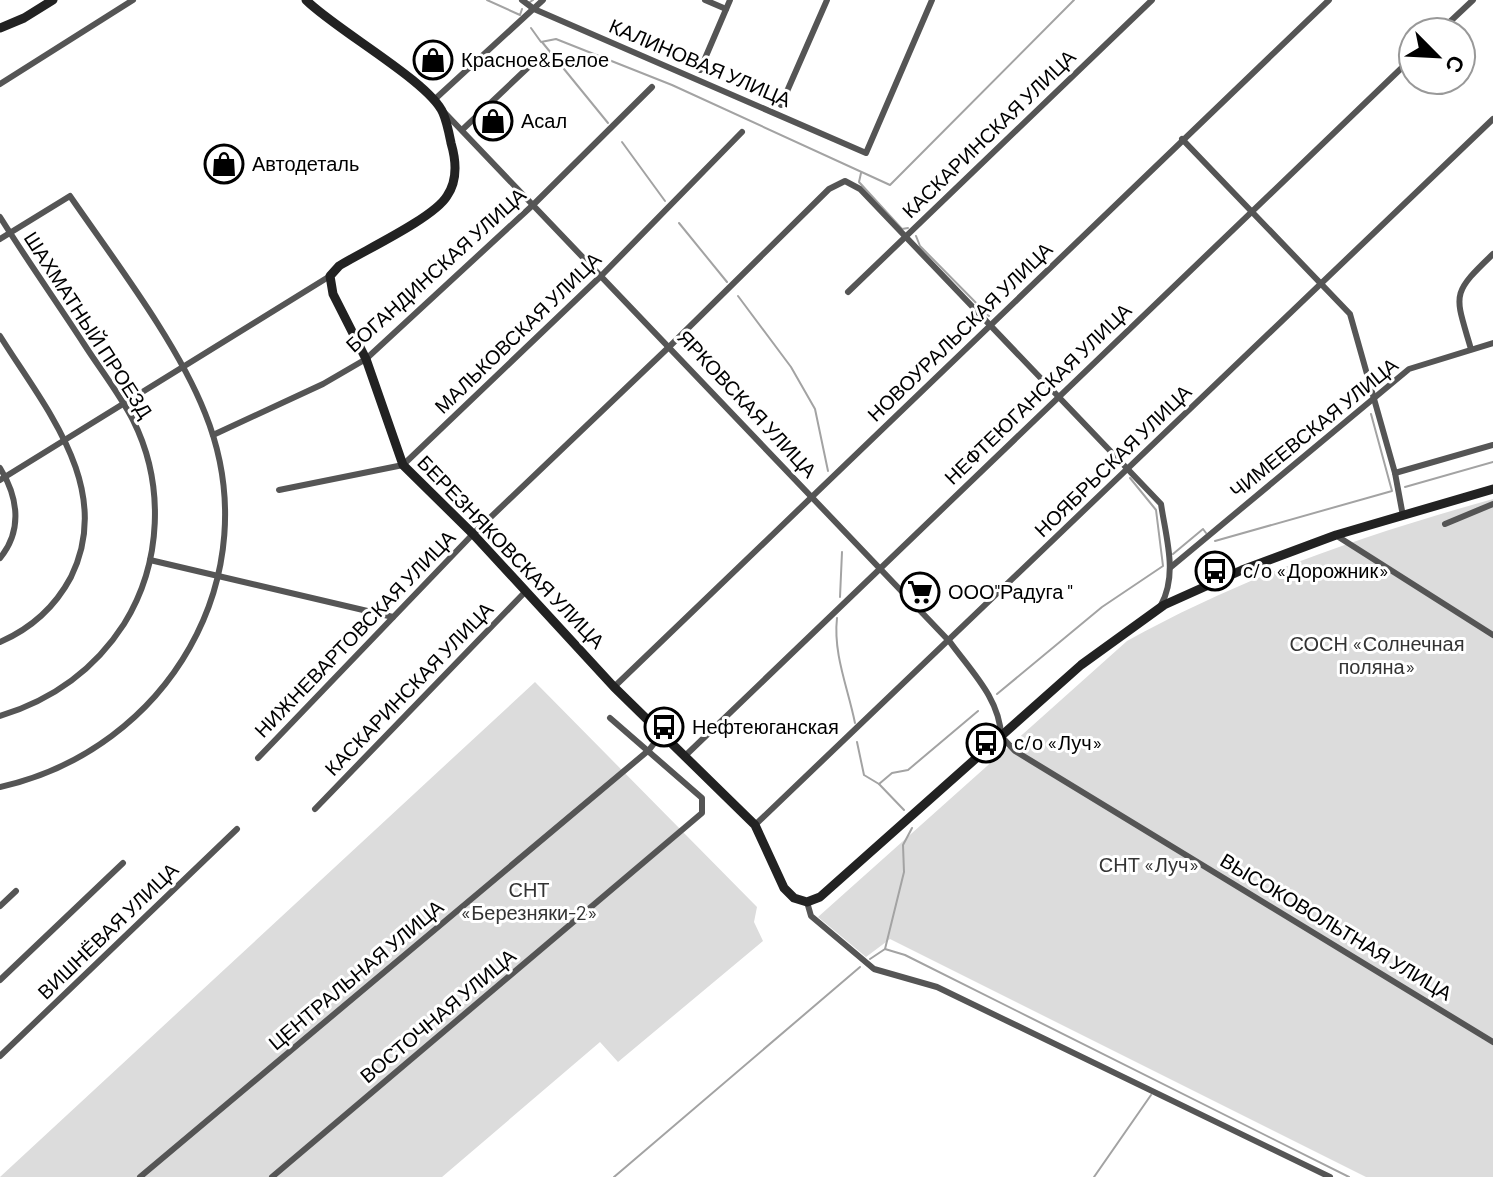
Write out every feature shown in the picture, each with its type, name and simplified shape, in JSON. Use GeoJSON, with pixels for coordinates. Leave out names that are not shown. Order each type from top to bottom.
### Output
{"type":"FeatureCollection","features":[{"type":"Feature","properties":{"kind":"street"},"geometry":{"type":"LineString","coordinates":[[0,28],[53,0]]}},
{"type":"Feature","properties":{"kind":"street"},"geometry":{"type":"LineString","coordinates":[[0,84],[133,0]]}},
{"type":"Feature","properties":{"kind":"street"},"geometry":{"type":"LineString","coordinates":[[3,479],[330,276],[339,266],[432,211],[447,197],[455,177],[456,159],[443,110],[396,67],[352,39],[306,0]]}},
{"type":"Feature","properties":{"kind":"street","name":"КАЛИНОВАЯ УЛИЦА"},"geometry":{"type":"LineString","coordinates":[[522,0],[534,9],[866,153],[932,0]]}},
{"type":"Feature","properties":{"kind":"street"},"geometry":{"type":"LineString","coordinates":[[434,100],[543,0]]}},
{"type":"Feature","properties":{"kind":"street"},"geometry":{"type":"LineString","coordinates":[[705,0],[726,9]]}},
{"type":"Feature","properties":{"kind":"street"},"geometry":{"type":"LineString","coordinates":[[700,70],[730,0]]}},
{"type":"Feature","properties":{"kind":"street"},"geometry":{"type":"LineString","coordinates":[[781,105],[827,0]]}},
{"type":"Feature","properties":{"kind":"street","name":"КАСКАРИНСКАЯ УЛИЦА"},"geometry":{"type":"LineString","coordinates":[[848,292],[1152,0]]}},
{"type":"Feature","properties":{"kind":"street","name":"НОВОУРАЛЬСКАЯ УЛИЦА"},"geometry":{"type":"LineString","coordinates":[[614,687],[1329,0]]}},
{"type":"Feature","properties":{"kind":"street"},"geometry":{"type":"LineString","coordinates":[[1456,16],[1473,0]]}},
{"type":"Feature","properties":{"kind":"street"},"geometry":{"type":"LineString","coordinates":[[462,130],[537,59]]}},
{"type":"Feature","properties":{"kind":"street","name":"НЕФТЕЮГАНСКАЯ УЛИЦА"},"geometry":{"type":"LineString","coordinates":[[686,755],[1397,72]]}},
{"type":"Feature","properties":{"kind":"street","name":"БОГАНДИНСКАЯ УЛИЦА"},"geometry":{"type":"LineString","coordinates":[[213,435],[323,384],[366,359],[534,204],[652,87]]}},
{"type":"Feature","properties":{"kind":"street","name":"ЯРКОВСКАЯ УЛИЦА"},"geometry":{"type":"LineString","coordinates":[[443,110],[950,642],[990,697],[1001,718],[1001,736]]}},
{"type":"Feature","properties":{"kind":"street","name":"НОЯБРЬСКАЯ УЛИЦА"},"geometry":{"type":"LineString","coordinates":[[755,825],[950,642],[1493,119]]}},
{"type":"Feature","properties":{"kind":"street","name":"МАЛЬКОВСКАЯ УЛИЦА"},"geometry":{"type":"LineString","coordinates":[[403,465],[602,275],[742,132]]}},
{"type":"Feature","properties":{"kind":"street"},"geometry":{"type":"LineString","coordinates":[[1182,139],[1350,314],[1395,473],[1403,516]]}},
{"type":"Feature","properties":{"kind":"street","name":"НИЖНЕВАРТОВСКАЯ УЛИЦА"},"geometry":{"type":"LineString","coordinates":[[258,758],[473,534],[829,189],[845,181],[860,189],[906,237]]}},
{"type":"Feature","properties":{"kind":"street"},"geometry":{"type":"LineString","coordinates":[[0,239],[70,196],[182,366],[213,435],[224,494],[218,575],[188,651],[138,716],[71,763],[0,787]]}},
{"type":"Feature","properties":{"kind":"street","name":"ШАХМАТНЫЙ ПРОЕЗД"},"geometry":{"type":"LineString","coordinates":[[0,217],[123,403],[141,439],[152,479],[155,519],[150,560],[128,617],[90,665],[40,701],[0,716]]}},
{"type":"Feature","properties":{"kind":"street"},"geometry":{"type":"LineString","coordinates":[[906,237],[1161,504],[1171,567],[1168,593],[1160,608]]}},
{"type":"Feature","properties":{"kind":"street"},"geometry":{"type":"LineString","coordinates":[[1471,349],[1457,300],[1464,282],[1493,254]]}},
{"type":"Feature","properties":{"kind":"street","name":"БЕРЕЗНЯКОВСКАЯ УЛИЦА"},"geometry":{"type":"LineString","coordinates":[[330,276],[333,294],[366,359],[403,465],[473,534],[614,687],[755,825],[784,888],[794,898],[807,902]]}},
{"type":"Feature","properties":{"kind":"street"},"geometry":{"type":"LineString","coordinates":[[0,336],[64,440],[84,491],[85,531],[79,558],[52,605],[32,624],[0,642]]}},
{"type":"Feature","properties":{"kind":"street","name":"ЧИМЕЕВСКАЯ УЛИЦА"},"geometry":{"type":"LineString","coordinates":[[1171,567],[1409,369],[1493,343]]}},
{"type":"Feature","properties":{"kind":"street"},"geometry":{"type":"LineString","coordinates":[[1395,473],[1493,445]]}},
{"type":"Feature","properties":{"kind":"street"},"geometry":{"type":"LineString","coordinates":[[279,490],[403,465]]}},
{"type":"Feature","properties":{"kind":"street"},"geometry":{"type":"LineString","coordinates":[[0,468],[16,516],[10,542],[0,558]]}},
{"type":"Feature","properties":{"kind":"street"},"geometry":{"type":"LineString","coordinates":[[1330,1177],[937,987],[874,969],[811,916],[807,902],[820,897],[1081,665],[1160,608],[1242,570],[1336,535],[1493,489]]}},
{"type":"Feature","properties":{"kind":"street"},"geometry":{"type":"LineString","coordinates":[[1445,524],[1493,504]]}},
{"type":"Feature","properties":{"kind":"street"},"geometry":{"type":"LineString","coordinates":[[1336,535],[1493,635]]}},
{"type":"Feature","properties":{"kind":"street"},"geometry":{"type":"LineString","coordinates":[[150,560],[393,617]]}},
{"type":"Feature","properties":{"kind":"street","name":"КАСКАРИНСКАЯ УЛИЦА"},"geometry":{"type":"LineString","coordinates":[[315,809],[526,591]]}},
{"type":"Feature","properties":{"kind":"street","name":"ВОСТОЧНАЯ УЛИЦА"},"geometry":{"type":"LineString","coordinates":[[272,1177],[702,813],[702,798],[610,718]]}},
{"type":"Feature","properties":{"kind":"street","name":"ЦЕНТРАЛЬНАЯ УЛИЦА"},"geometry":{"type":"LineString","coordinates":[[140,1177],[649,750],[662,733]]}},
{"type":"Feature","properties":{"kind":"street","name":"ВЫСОКОВОЛЬТНАЯ УЛИЦА"},"geometry":{"type":"LineString","coordinates":[[1001,736],[1037,766],[1493,1042]]}},
{"type":"Feature","properties":{"kind":"street","name":"ВИШНЁВАЯ УЛИЦА"},"geometry":{"type":"LineString","coordinates":[[0,1056],[237,829]]}},
{"type":"Feature","properties":{"kind":"street"},"geometry":{"type":"LineString","coordinates":[[0,980],[123,863]]}},
{"type":"Feature","properties":{"kind":"street"},"geometry":{"type":"LineString","coordinates":[[0,906],[16,891]]}},
{"type":"Feature","properties":{"kind":"green space","name":"СНТ «Луч»"},"geometry":{"type":"Polygon","coordinates":[[[1493,499],[1493,1177],[1366,1177],[890,939],[866,957],[818,917],[1127,641],[1215,596],[1306,559],[1493,499]]]}},
{"type":"Feature","properties":{"kind":"green space","name":"СНТ «Березняки-2»"},"geometry":{"type":"Polygon","coordinates":[[[535,682],[757,907],[754,922],[763,941],[618,1062],[600,1042],[442,1177],[0,1177],[535,682]]]}},
{"type":"Feature","properties":{"kind":"waterway"},"geometry":{"type":"LineString","coordinates":[[487,0],[520,15],[522,9]]}},
{"type":"Feature","properties":{"kind":"waterway"},"geometry":{"type":"LineString","coordinates":[[531,28],[541,42],[556,39],[672,85],[890,185],[1074,0]]}},
{"type":"Feature","properties":{"kind":"waterway"},"geometry":{"type":"LineString","coordinates":[[542,42],[608,123]]}},
{"type":"Feature","properties":{"kind":"waterway"},"geometry":{"type":"LineString","coordinates":[[622,142],[665,201]]}},
{"type":"Feature","properties":{"kind":"waterway"},"geometry":{"type":"LineString","coordinates":[[861,173],[859,182],[902,229],[908,228]]}},
{"type":"Feature","properties":{"kind":"waterway"},"geometry":{"type":"LineString","coordinates":[[679,223],[727,282]]}},
{"type":"Feature","properties":{"kind":"waterway"},"geometry":{"type":"LineString","coordinates":[[916,236],[920,246],[989,316]]}},
{"type":"Feature","properties":{"kind":"waterway"},"geometry":{"type":"LineString","coordinates":[[738,296],[791,367],[815,409],[828,471]]}},
{"type":"Feature","properties":{"kind":"waterway"},"geometry":{"type":"LineString","coordinates":[[1215,541],[1392,491],[1371,414]]}},
{"type":"Feature","properties":{"kind":"waterway"},"geometry":{"type":"LineString","coordinates":[[1405,487],[1493,462]]}},
{"type":"Feature","properties":{"kind":"waterway"},"geometry":{"type":"LineString","coordinates":[[997,694],[1102,607],[1163,566],[1156,510],[1130,478]]}},
{"type":"Feature","properties":{"kind":"waterway"},"geometry":{"type":"LineString","coordinates":[[1173,554],[1203,529],[1206,533]]}},
{"type":"Feature","properties":{"kind":"waterway"},"geometry":{"type":"LineString","coordinates":[[840,597],[842,552]]}},
{"type":"Feature","properties":{"kind":"waterway"},"geometry":{"type":"LineString","coordinates":[[837,618],[839,658],[855,723]]}},
{"type":"Feature","properties":{"kind":"waterway"},"geometry":{"type":"LineString","coordinates":[[879,784],[892,773],[908,770],[978,711]]}},
{"type":"Feature","properties":{"kind":"waterway"},"geometry":{"type":"LineString","coordinates":[[857,742],[864,775],[879,784],[904,810]]}},
{"type":"Feature","properties":{"kind":"waterway"},"geometry":{"type":"LineString","coordinates":[[885,949],[904,872],[903,845],[912,828]]}},
{"type":"Feature","properties":{"kind":"waterway"},"geometry":{"type":"LineString","coordinates":[[870,959],[885,949],[905,955],[1349,1177]]}},
{"type":"Feature","properties":{"kind":"waterway"},"geometry":{"type":"LineString","coordinates":[[614,1177],[860,967]]}},
{"type":"Feature","properties":{"kind":"waterway"},"geometry":{"type":"LineString","coordinates":[[1094,1177],[1151,1095]]}},
{"type":"Feature","properties":{"kind":"place","name":"Красное&Белое"},"geometry":{"type":"Point","coordinates":[433,60]}},
{"type":"Feature","properties":{"kind":"place","name":"Асал"},"geometry":{"type":"Point","coordinates":[493,121]}},
{"type":"Feature","properties":{"kind":"place","name":"Автодеталь"},"geometry":{"type":"Point","coordinates":[224,164]}},
{"type":"Feature","properties":{"kind":"place","name":"с/о «Дорожник»"},"geometry":{"type":"Point","coordinates":[1215,571]}},
{"type":"Feature","properties":{"kind":"place","name":"ООО\"Радуга \""},"geometry":{"type":"Point","coordinates":[920,592]}},
{"type":"Feature","properties":{"kind":"place","name":"Нефтеюганская"},"geometry":{"type":"Point","coordinates":[664,727]}},
{"type":"Feature","properties":{"kind":"place","name":"с/о «Луч»"},"geometry":{"type":"Point","coordinates":[986,743]}},
{"type":"Feature","properties":{"kind":"park label","name":"СОСН «Солнечная поляна»"},"geometry":{"type":"Point","coordinates":[1377,656]}}]}
